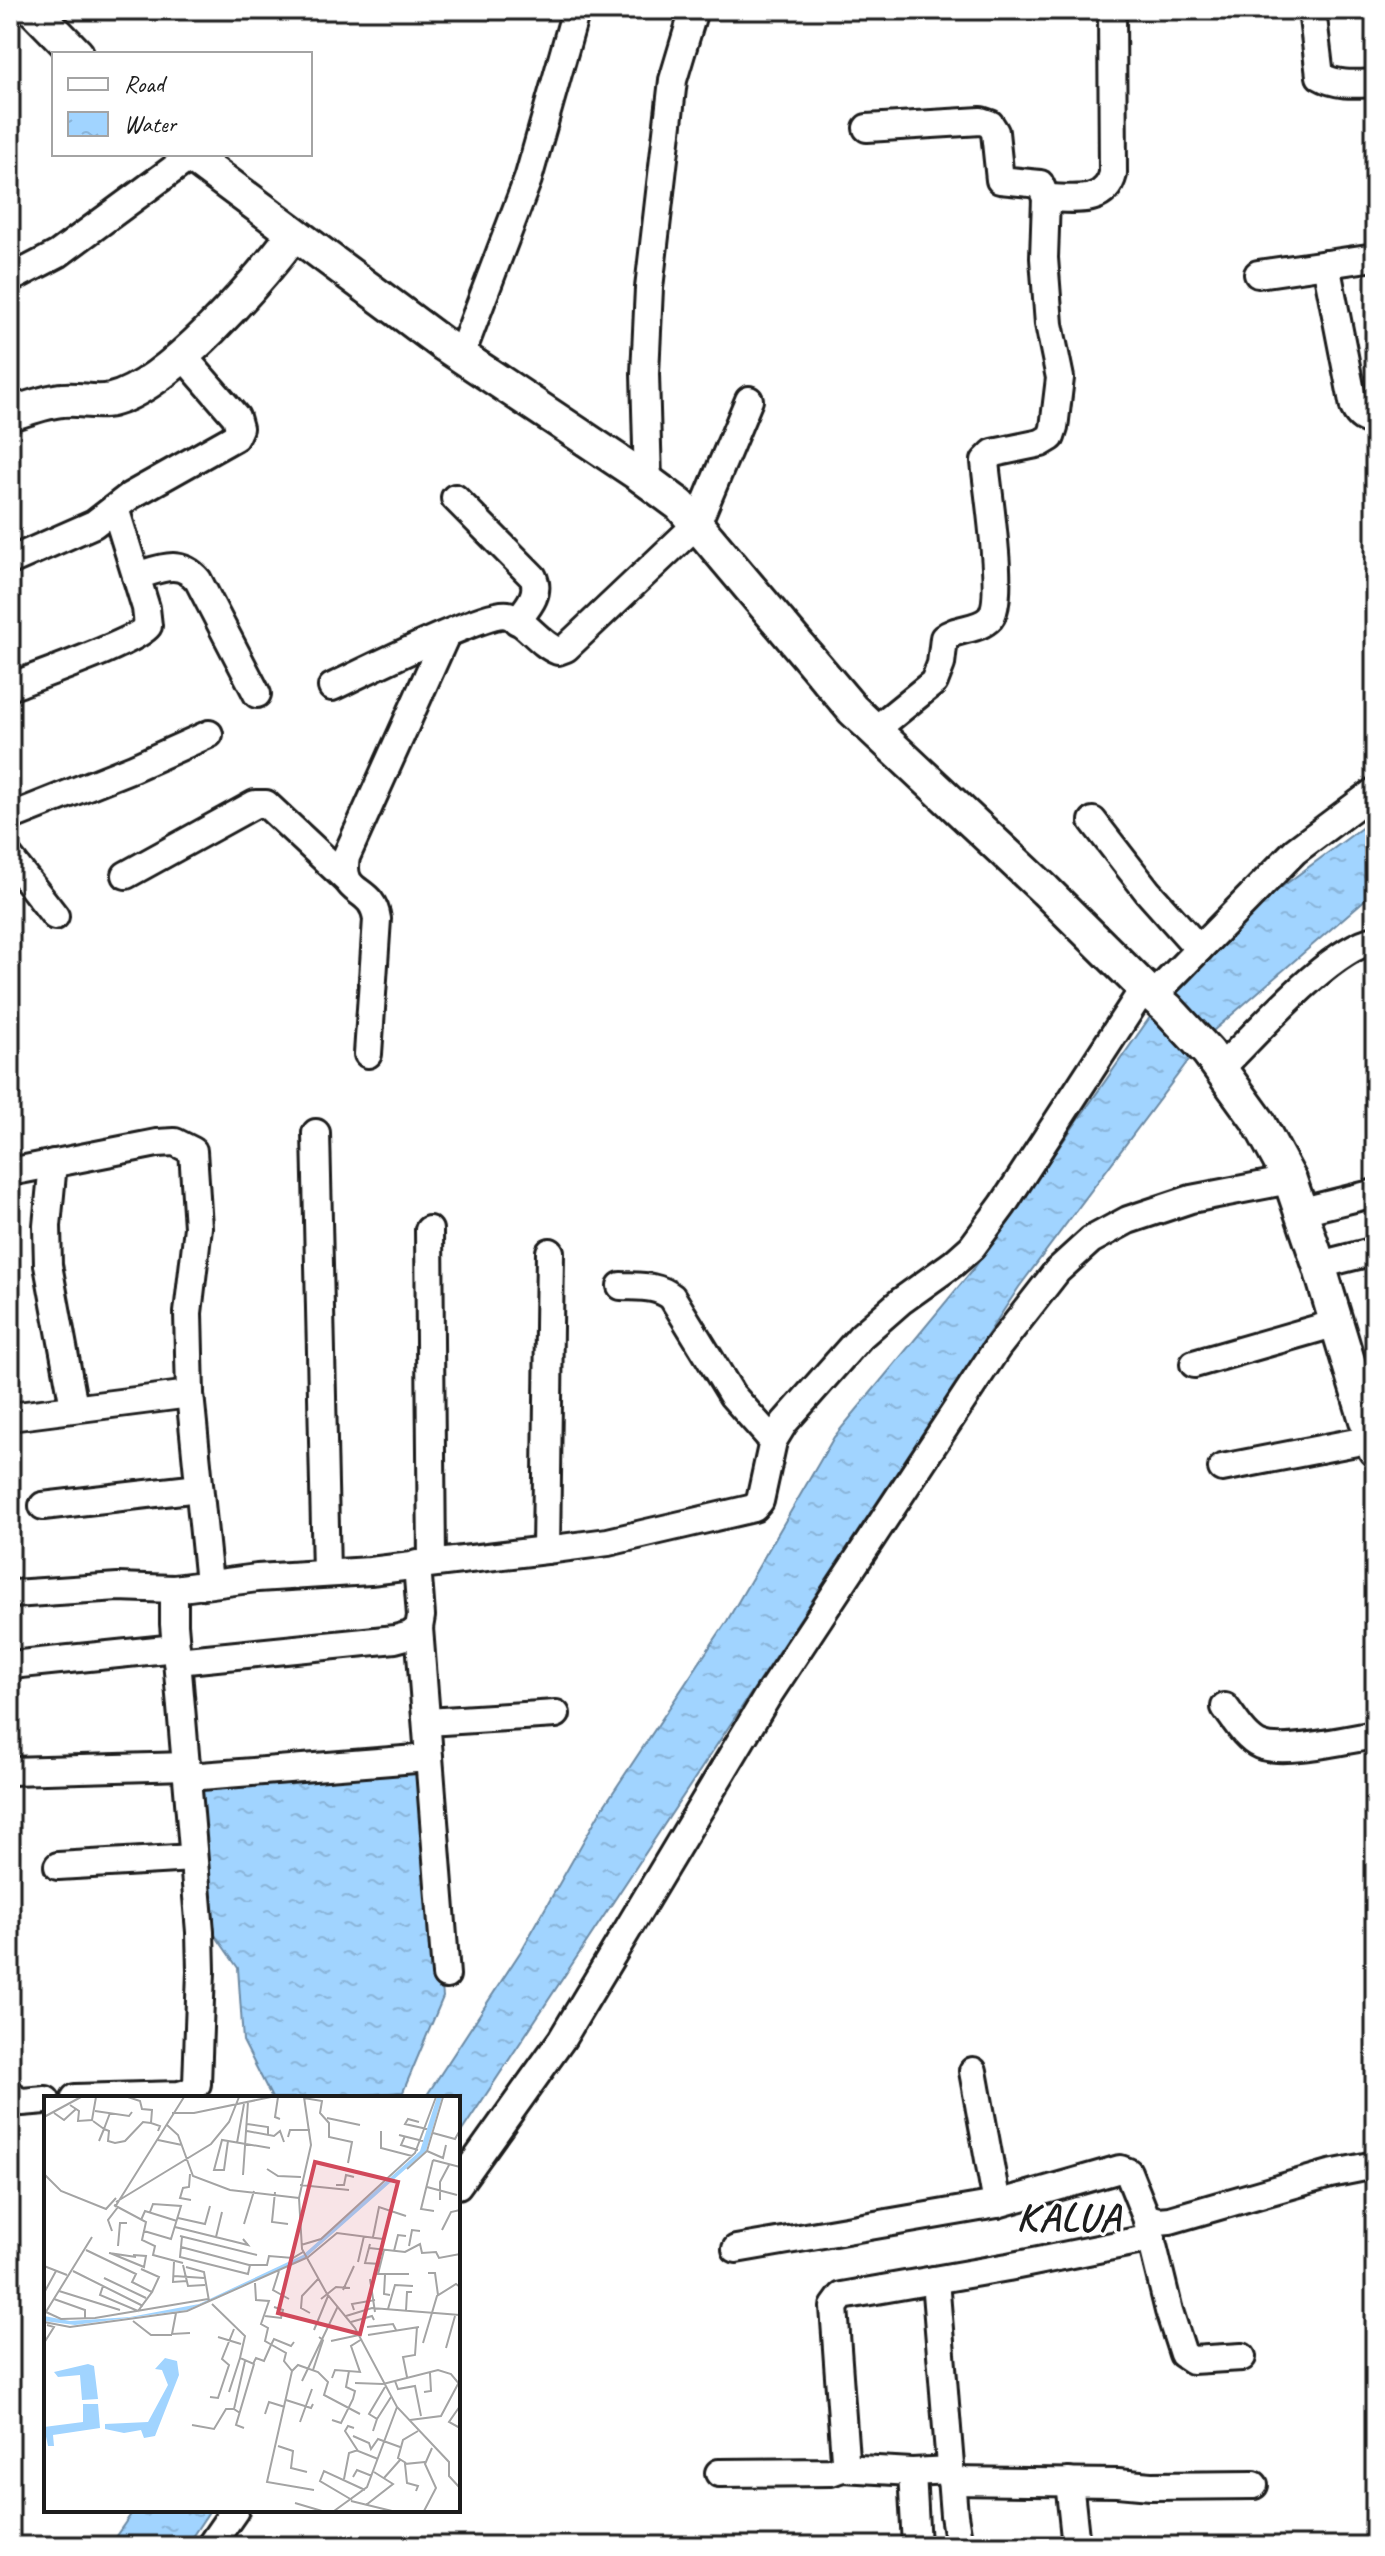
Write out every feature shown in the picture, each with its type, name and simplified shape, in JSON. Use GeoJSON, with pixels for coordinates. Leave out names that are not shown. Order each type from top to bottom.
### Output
{"type":"FeatureCollection","features":[{"type":"Feature","properties":{"kind":"street"},"geometry":{"type":"LineString","coordinates":[[34,10],[75,52]]}},
{"type":"Feature","properties":{"kind":"street"},"geometry":{"type":"LineString","coordinates":[[461,355],[528,179],[576,10]]}},
{"type":"Feature","properties":{"kind":"street"},"geometry":{"type":"LineString","coordinates":[[648,481],[645,374],[649,288],[673,80],[694,10]]}},
{"type":"Feature","properties":{"kind":"street"},"geometry":{"type":"LineString","coordinates":[[1046,198],[1096,196],[1105,192],[1110,185],[1113,174],[1112,10]]}},
{"type":"Feature","properties":{"kind":"street"},"geometry":{"type":"LineString","coordinates":[[1312,10],[1320,76],[1329,81],[1350,84],[1375,83]]}},
{"type":"Feature","properties":{"kind":"street"},"geometry":{"type":"LineString","coordinates":[[867,128],[981,121],[990,124],[995,132],[1000,180],[1040,184],[1046,198],[1044,258],[1047,305],[1060,378],[1051,437],[1041,443],[993,453],[985,461],[996,572],[992,615],[980,624],[950,633],[944,638],[941,664],[934,682],[875,730]]}},
{"type":"Feature","properties":{"kind":"street"},"geometry":{"type":"LineString","coordinates":[[10,279],[58,254],[188,156]]}},
{"type":"Feature","properties":{"kind":"street"},"geometry":{"type":"LineString","coordinates":[[190,156],[461,355],[680,505],[853,710],[1045,890],[1214,1060],[1258,1121],[1290,1180],[1374,1444],[1222,1468]]}},
{"type":"Feature","properties":{"kind":"street"},"geometry":{"type":"LineString","coordinates":[[10,414],[61,400],[81,399],[98,403],[115,400],[143,385],[183,356],[268,267],[294,234]]}},
{"type":"Feature","properties":{"kind":"street"},"geometry":{"type":"LineString","coordinates":[[1258,274],[1375,257]]}},
{"type":"Feature","properties":{"kind":"street"},"geometry":{"type":"LineString","coordinates":[[1326,264],[1354,407],[1359,416],[1375,421]]}},
{"type":"Feature","properties":{"kind":"street"},"geometry":{"type":"LineString","coordinates":[[10,561],[94,524],[130,496],[235,437],[239,428],[236,417],[183,356]]}},
{"type":"Feature","properties":{"kind":"street"},"geometry":{"type":"LineString","coordinates":[[332,687],[446,635],[499,615],[508,615],[548,647],[558,651],[566,648],[697,524],[749,400]]}},
{"type":"Feature","properties":{"kind":"street"},"geometry":{"type":"LineString","coordinates":[[455,498],[533,577],[535,594],[517,621]]}},
{"type":"Feature","properties":{"kind":"street"},"geometry":{"type":"LineString","coordinates":[[10,687],[144,632],[148,626],[149,619],[115,508]]}},
{"type":"Feature","properties":{"kind":"street"},"geometry":{"type":"LineString","coordinates":[[136,576],[165,567],[190,571],[198,580],[257,694]]}},
{"type":"Feature","properties":{"kind":"street"},"geometry":{"type":"LineString","coordinates":[[345,878],[346,857],[446,635]]}},
{"type":"Feature","properties":{"kind":"street"},"geometry":{"type":"LineString","coordinates":[[10,817],[209,734]]}},
{"type":"Feature","properties":{"kind":"street"},"geometry":{"type":"LineString","coordinates":[[13,1594],[118,1587],[174,1589],[326,1572],[370,1571],[608,1542],[754,1508],[760,1501],[773,1441],[784,1423],[861,1336],[972,1247],[1154,997],[1295,851],[1375,791]]}},
{"type":"Feature","properties":{"kind":"street"},"geometry":{"type":"LineString","coordinates":[[126,875],[255,804],[266,804],[348,884],[373,902],[377,919],[368,1054]]}},
{"type":"Feature","properties":{"kind":"street"},"geometry":{"type":"LineString","coordinates":[[1093,821],[1148,892],[1199,949]]}},
{"type":"Feature","properties":{"kind":"street"},"geometry":{"type":"LineString","coordinates":[[10,858],[55,916]]}},
{"type":"Feature","properties":{"kind":"street"},"geometry":{"type":"LineString","coordinates":[[1214,1060],[1345,952],[1375,940]]}},
{"type":"Feature","properties":{"kind":"street"},"geometry":{"type":"LineString","coordinates":[[316,1133],[326,1572]]}},
{"type":"Feature","properties":{"kind":"street"},"geometry":{"type":"LineString","coordinates":[[10,1172],[157,1143],[175,1142],[193,1151],[198,1227],[188,1313],[190,1394],[209,1583]]}},
{"type":"Feature","properties":{"kind":"street"},"geometry":{"type":"LineString","coordinates":[[53,1163],[47,1226],[48,1265],[74,1407]]}},
{"type":"Feature","properties":{"kind":"street"},"geometry":{"type":"LineString","coordinates":[[460,2182],[562,2039],[767,1697],[997,1348],[1057,1271],[1091,1240],[1128,1220],[1191,1199],[1290,1180]]}},
{"type":"Feature","properties":{"kind":"street"},"geometry":{"type":"LineString","coordinates":[[1302,1211],[1375,1193]]}},
{"type":"Feature","properties":{"kind":"street"},"geometry":{"type":"LineString","coordinates":[[429,1230],[424,1563],[419,1628],[446,1975]]}},
{"type":"Feature","properties":{"kind":"street"},"geometry":{"type":"LineString","coordinates":[[1319,1265],[1375,1251]]}},
{"type":"Feature","properties":{"kind":"street"},"geometry":{"type":"LineString","coordinates":[[546,1550],[550,1252]]}},
{"type":"Feature","properties":{"kind":"street"},"geometry":{"type":"LineString","coordinates":[[621,1286],[653,1287],[664,1290],[672,1297],[732,1395],[773,1441]]}},
{"type":"Feature","properties":{"kind":"street"},"geometry":{"type":"LineString","coordinates":[[1194,1364],[1337,1323]]}},
{"type":"Feature","properties":{"kind":"street"},"geometry":{"type":"LineString","coordinates":[[10,1417],[190,1394]]}},
{"type":"Feature","properties":{"kind":"street"},"geometry":{"type":"LineString","coordinates":[[43,1506],[199,1488]]}},
{"type":"Feature","properties":{"kind":"street"},"geometry":{"type":"LineString","coordinates":[[144,2096],[199,2091],[201,1971],[188,1771],[176,1654],[174,1589]]}},
{"type":"Feature","properties":{"kind":"street"},"geometry":{"type":"LineString","coordinates":[[11,1665],[395,1639],[410,1635],[419,1628]]}},
{"type":"Feature","properties":{"kind":"street"},"geometry":{"type":"LineString","coordinates":[[1225,1707],[1245,1732],[1263,1746],[1293,1747],[1375,1735]]}},
{"type":"Feature","properties":{"kind":"street"},"geometry":{"type":"LineString","coordinates":[[427,1722],[556,1714]]}},
{"type":"Feature","properties":{"kind":"street"},"geometry":{"type":"LineString","coordinates":[[10,1771],[188,1771],[429,1758]]}},
{"type":"Feature","properties":{"kind":"street"},"geometry":{"type":"LineString","coordinates":[[58,1866],[193,1858]]}},
{"type":"Feature","properties":{"kind":"street"},"geometry":{"type":"LineString","coordinates":[[973,2071],[997,2204]]}},
{"type":"Feature","properties":{"kind":"street"},"geometry":{"type":"LineString","coordinates":[[10,2093],[12,2098],[22,2102],[44,2100]]}},
{"type":"Feature","properties":{"kind":"street"},"geometry":{"type":"LineString","coordinates":[[842,2468],[845,2459],[835,2323],[836,2302],[846,2295],[935,2280],[1149,2228],[1157,2221],[1170,2220],[1330,2174],[1375,2165]]}},
{"type":"Feature","properties":{"kind":"street"},"geometry":{"type":"LineString","coordinates":[[736,2249],[997,2204],[1120,2169],[1128,2172],[1149,2228],[1183,2354],[1192,2360],[1242,2357]]}},
{"type":"Feature","properties":{"kind":"street"},"geometry":{"type":"LineString","coordinates":[[935,2280],[959,2546]]}},
{"type":"Feature","properties":{"kind":"street"},"geometry":{"type":"LineString","coordinates":[[719,2473],[831,2472],[842,2468],[1151,2486],[1254,2485]]}},
{"type":"Feature","properties":{"kind":"street"},"geometry":{"type":"LineString","coordinates":[[912,2472],[916,2546]]}},
{"type":"Feature","properties":{"kind":"street"},"geometry":{"type":"LineString","coordinates":[[1069,2482],[1076,2546]]}},
{"type":"Feature","properties":{"kind":"street"},"geometry":{"type":"LineString","coordinates":[[210,2546],[234,2512]]}},
{"type":"Feature","properties":{"kind":"water"},"geometry":{"type":"Polygon","coordinates":[[[1375,818],[1375,891],[1206,1037],[1019,1287],[460,2134],[460,2096],[426,2096],[521,1951],[600,1812],[727,1621],[834,1437],[975,1267],[1183,970],[1245,914],[1375,818]]]}},
{"type":"Feature","properties":{"kind":"water"},"geometry":{"type":"Polygon","coordinates":[[[422,1767],[443,1997],[403,2092],[271,2096],[243,2041],[238,1968],[215,1935],[201,1788],[422,1767]]]}},
{"type":"Feature","properties":{"kind":"water"},"geometry":{"type":"Polygon","coordinates":[[[133,2512],[209,2512],[186,2546],[109,2546],[133,2512]]]}},
{"type":"Feature","properties":{"kind":"district","name":"KALUA"},"geometry":{"type":"Point","coordinates":[1069,2217]}}]}
